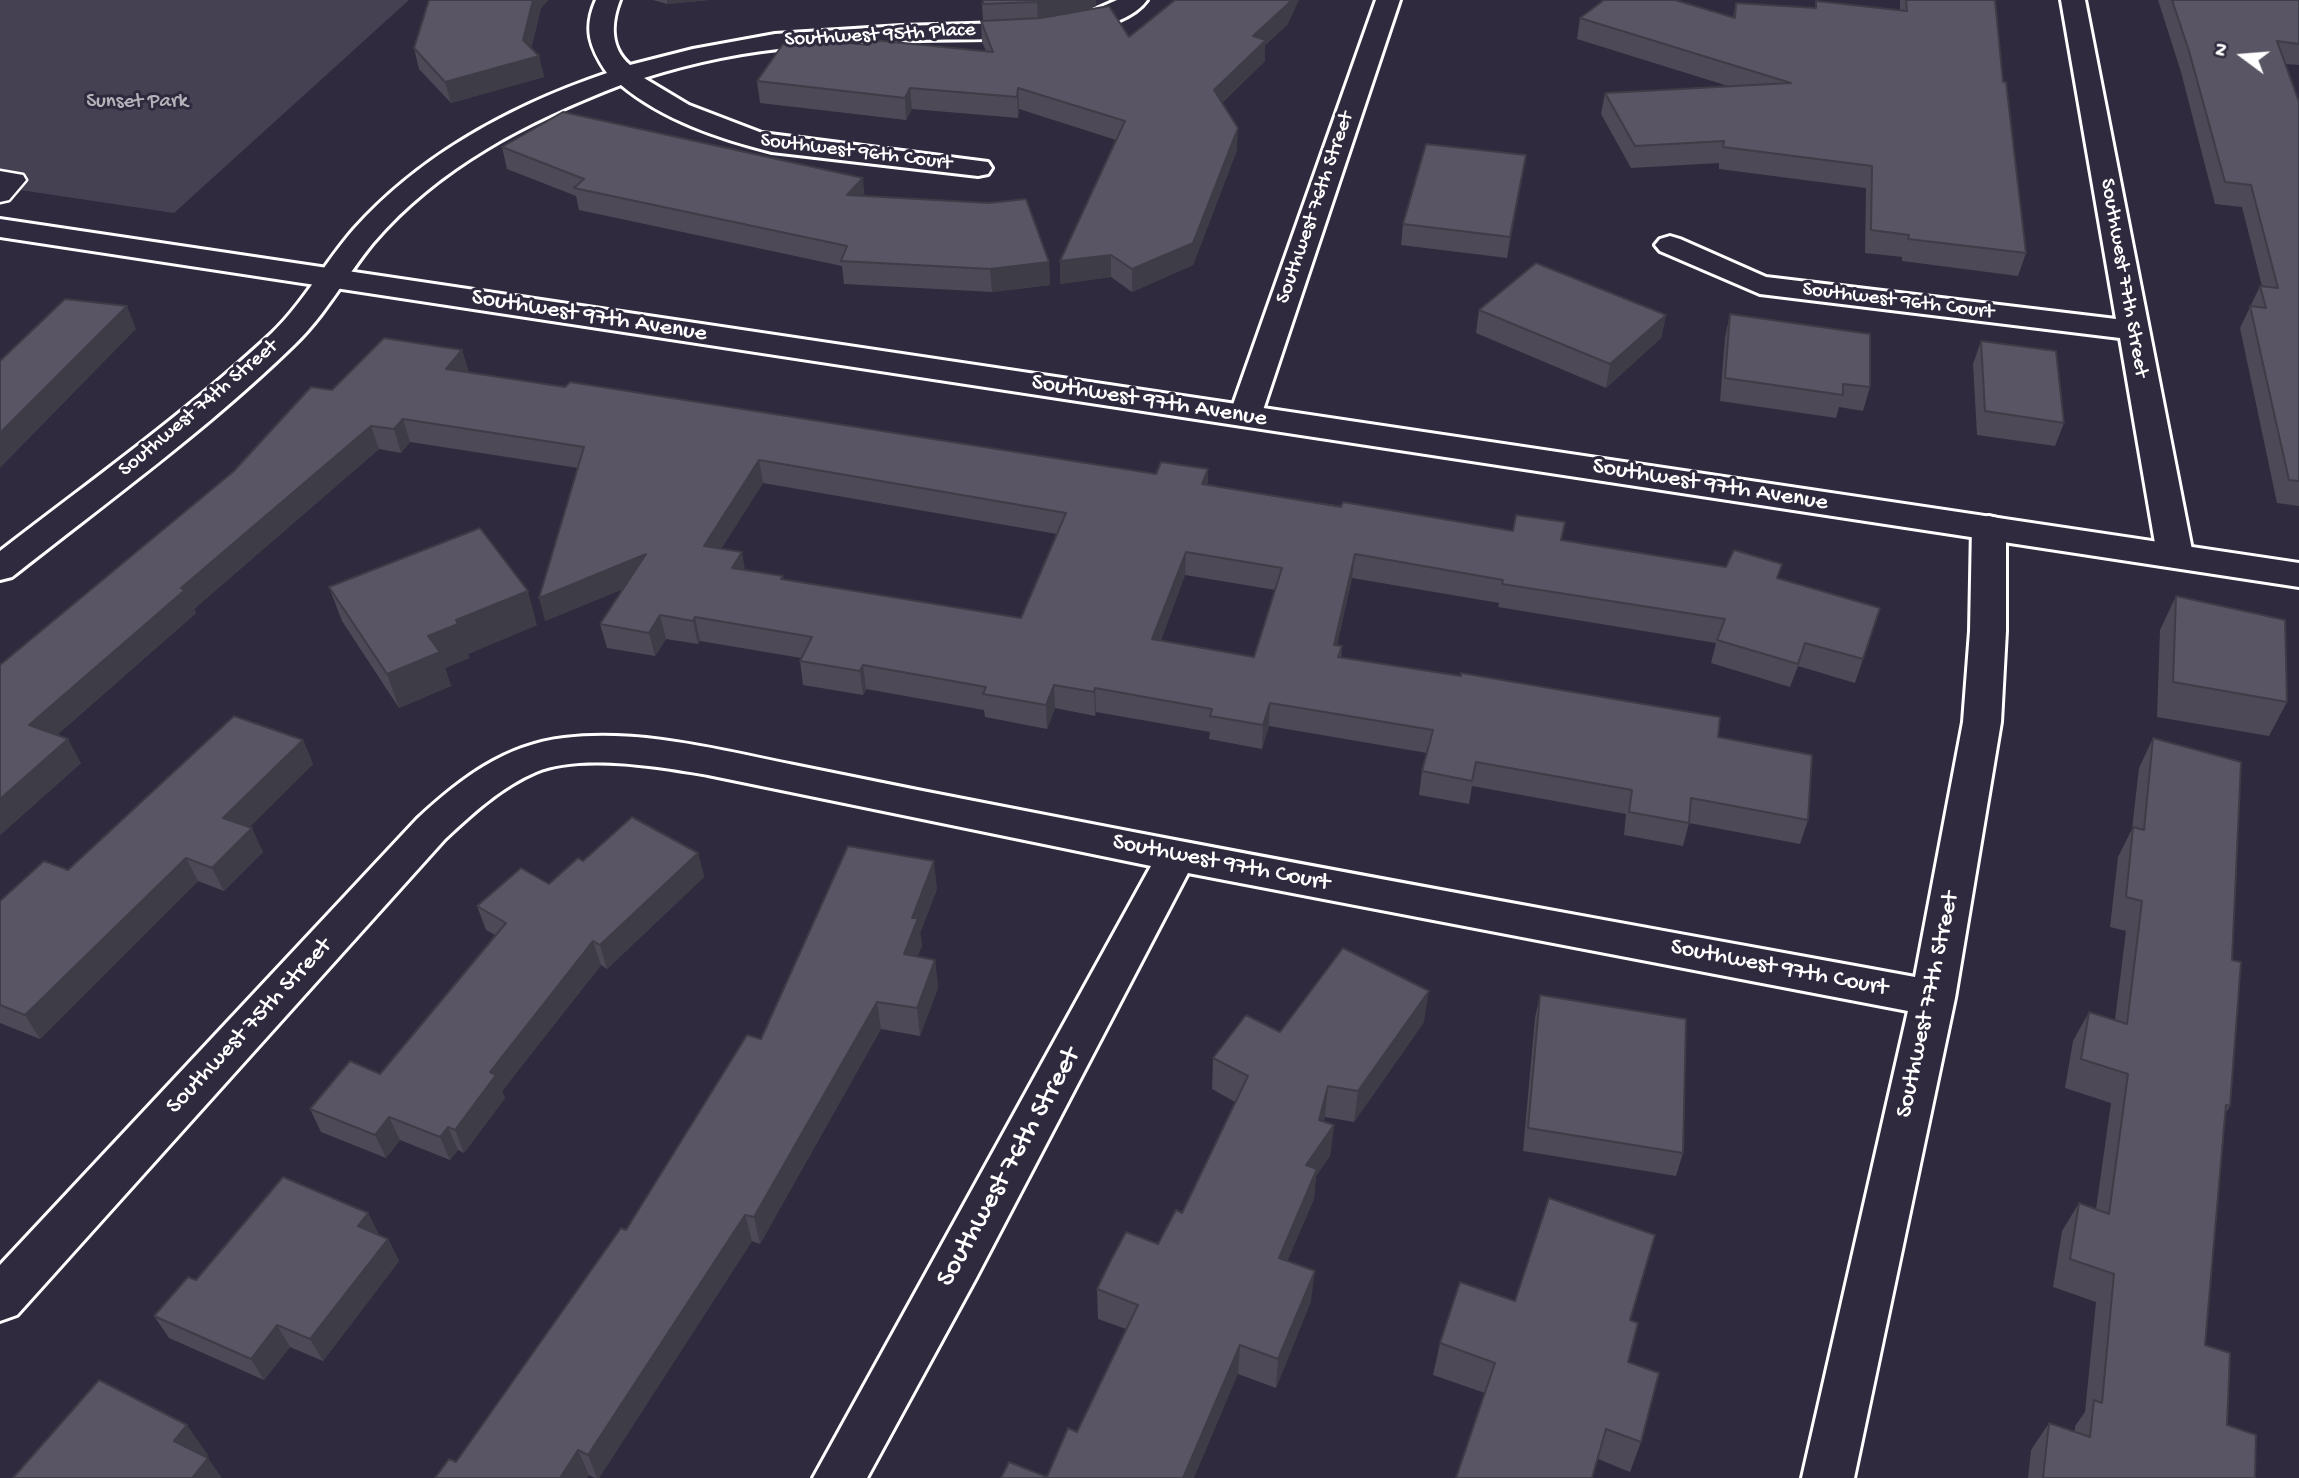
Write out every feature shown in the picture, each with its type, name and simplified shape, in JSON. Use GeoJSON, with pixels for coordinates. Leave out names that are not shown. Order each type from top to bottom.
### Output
{"type":"FeatureCollection","features":[{"type":"Feature","properties":{"kind":"street"},"geometry":{"type":"LineString","coordinates":[[608,0],[600,28],[602,42],[607,55],[624,75]]}},
{"type":"Feature","properties":{"kind":"street","name":"Southwest 95th Place"},"geometry":{"type":"LineString","coordinates":[[624,75],[731,50],[796,40],[1072,25],[1102,18],[1135,0]]}},
{"type":"Feature","properties":{"kind":"street","name":"Southwest 76th Street"},"geometry":{"type":"LineString","coordinates":[[1245,416],[1388,0]]}},
{"type":"Feature","properties":{"kind":"street","name":"Southwest 77th Street"},"geometry":{"type":"LineString","coordinates":[[2073,0],[2175,555]]}},
{"type":"Feature","properties":{"kind":"street","name":"Southwest 96th Court"},"geometry":{"type":"LineString","coordinates":[[624,75],[691,116],[756,141],[978,168]]}},
{"type":"Feature","properties":{"kind":"street","name":"Southwest 74th Street"},"geometry":{"type":"LineString","coordinates":[[0,569],[227,390],[291,331],[375,223],[439,168],[522,118],[624,75]]}},
{"type":"Feature","properties":{"kind":"street","name":"Southwest 97th Avenue"},"geometry":{"type":"LineString","coordinates":[[0,228],[2299,575]]}},
{"type":"Feature","properties":{"kind":"street","name":"Southwest 96th Court"},"geometry":{"type":"LineString","coordinates":[[1670,246],[1760,285],[2133,330]]}},
{"type":"Feature","properties":{"kind":"street","name":"Southwest 77th Street"},"geometry":{"type":"LineString","coordinates":[[1828,1478],[1933,998],[1982,722],[1988,631],[1989,527]]}},
{"type":"Feature","properties":{"kind":"street","name":"Southwest 97th Court"},"geometry":{"type":"LineString","coordinates":[[510,765],[561,752],[599,750],[682,758],[1177,856],[1933,998]]}},
{"type":"Feature","properties":{"kind":"street","name":"Southwest 75th Street"},"geometry":{"type":"LineString","coordinates":[[0,1299],[431,829],[483,782],[510,765]]}},
{"type":"Feature","properties":{"kind":"street","name":"Southwest 76th Street"},"geometry":{"type":"LineString","coordinates":[[839,1478],[958,1265],[1177,856]]}},
{"type":"Feature","properties":{"kind":"lane"},"geometry":{"type":"LineString","coordinates":[[0,178],[15,180],[0,195]]}},
{"type":"Feature","properties":{"kind":"green space","name":"Sunset Park"},"geometry":{"type":"Polygon","coordinates":[[[0,0],[409,0],[174,213],[0,187],[0,0]]]}},
{"type":"Feature","properties":{"kind":"building"},"geometry":{"type":"Polygon","coordinates":[[[429,0],[533,0],[523,40],[539,56],[445,82],[414,48],[429,0]]]}},
{"type":"Feature","properties":{"kind":"building"},"geometry":{"type":"Polygon","coordinates":[[[984,0],[1052,0],[982,4],[984,0]]]}},
{"type":"Feature","properties":{"kind":"building"},"geometry":{"type":"Polygon","coordinates":[[[1175,0],[1290,0],[1253,36],[1266,40],[1214,90],[1238,128],[1193,243],[1132,269],[1111,255],[1060,261],[1125,121],[1018,88],[1017,97],[910,88],[905,98],[757,81],[788,37],[869,45],[873,40],[993,52],[981,21],[1041,18],[1109,6],[1129,37],[1175,0]]]}},
{"type":"Feature","properties":{"kind":"building"},"geometry":{"type":"Polygon","coordinates":[[[1604,0],[1675,0],[1735,18],[1736,3],[1816,8],[1816,1],[1907,11],[1906,0],[1995,0],[2026,253],[1908,239],[1909,235],[1871,230],[1872,166],[1723,147],[1724,141],[1635,146],[1605,93],[1791,83],[1580,18],[1604,0]]]}},
{"type":"Feature","properties":{"kind":"building"},"geometry":{"type":"Polygon","coordinates":[[[2172,0],[2299,0],[2299,44],[2277,41],[2299,102],[2299,481],[2289,480],[2250,306],[2266,308],[2260,286],[2278,288],[2251,185],[2225,182],[2172,0]]]}},
{"type":"Feature","properties":{"kind":"building"},"geometry":{"type":"Polygon","coordinates":[[[563,112],[863,178],[847,195],[989,203],[1026,199],[1049,262],[990,269],[841,261],[847,246],[574,188],[584,179],[502,147],[563,112]]]}},
{"type":"Feature","properties":{"kind":"building"},"geometry":{"type":"Polygon","coordinates":[[[1426,144],[1526,155],[1510,237],[1403,224],[1426,144]]]}},
{"type":"Feature","properties":{"kind":"building"},"geometry":{"type":"Polygon","coordinates":[[[1536,263],[1666,315],[1610,364],[1479,310],[1536,263]]]}},
{"type":"Feature","properties":{"kind":"building"},"geometry":{"type":"Polygon","coordinates":[[[65,299],[127,306],[0,433],[0,361],[65,299]]]}},
{"type":"Feature","properties":{"kind":"building"},"geometry":{"type":"Polygon","coordinates":[[[1730,314],[1870,334],[1870,387],[1843,384],[1843,395],[1725,378],[1730,314]]]}},
{"type":"Feature","properties":{"kind":"building"},"geometry":{"type":"Polygon","coordinates":[[[384,338],[462,350],[446,369],[565,387],[570,382],[1156,474],[1161,462],[1208,469],[1202,484],[1341,507],[1343,502],[1513,531],[1516,515],[1565,522],[1561,540],[1726,567],[1734,550],[1782,564],[1777,578],[1880,608],[1863,659],[1805,643],[1798,664],[1717,640],[1725,619],[1502,584],[1503,580],[1355,554],[1334,645],[1342,646],[1338,657],[1461,676],[1461,673],[1720,717],[1718,737],[1812,755],[1808,820],[1691,798],[1689,823],[1629,812],[1632,790],[1476,762],[1472,781],[1422,771],[1433,730],[1270,703],[1263,725],[1210,716],[1212,709],[1095,688],[1094,692],[1054,685],[1046,705],[983,694],[986,687],[863,665],[860,671],[800,661],[812,637],[695,617],[693,621],[660,615],[649,633],[600,624],[646,554],[539,598],[584,447],[403,419],[394,429],[371,426],[181,588],[185,590],[29,725],[68,739],[0,799],[0,665],[234,471],[311,387],[332,390],[384,338]],[[759,460],[704,546],[742,552],[732,568],[783,576],[781,579],[1021,618],[1066,513],[759,460]],[[1186,552],[1152,639],[1254,657],[1282,568],[1186,552]]]}},
{"type":"Feature","properties":{"kind":"building"},"geometry":{"type":"Polygon","coordinates":[[[1981,341],[2056,351],[2064,423],[1985,411],[1981,341]]]}},
{"type":"Feature","properties":{"kind":"building"},"geometry":{"type":"Polygon","coordinates":[[[480,528],[528,591],[456,620],[458,624],[428,636],[440,652],[387,674],[329,587],[480,528]]]}},
{"type":"Feature","properties":{"kind":"building"},"geometry":{"type":"Polygon","coordinates":[[[2176,596],[2285,620],[2287,702],[2173,682],[2176,596]]]}},
{"type":"Feature","properties":{"kind":"building"},"geometry":{"type":"Polygon","coordinates":[[[234,716],[303,740],[223,818],[252,828],[212,868],[186,858],[25,1015],[0,1005],[0,901],[44,861],[68,870],[234,716]]]}},
{"type":"Feature","properties":{"kind":"building"},"geometry":{"type":"Polygon","coordinates":[[[2153,738],[2241,762],[2232,960],[2241,962],[2230,1106],[2226,1105],[2205,1345],[2230,1353],[2227,1425],[2256,1435],[2255,1478],[2043,1478],[2049,1423],[2090,1437],[2094,1400],[2102,1403],[2114,1274],[2070,1259],[2079,1203],[2109,1214],[2128,1074],[2081,1059],[2089,1012],[2127,1024],[2142,901],[2126,897],[2133,827],[2144,830],[2153,738]]]}},
{"type":"Feature","properties":{"kind":"building"},"geometry":{"type":"Polygon","coordinates":[[[632,817],[698,853],[600,945],[593,941],[490,1072],[496,1075],[455,1130],[448,1127],[440,1137],[389,1117],[375,1135],[310,1109],[350,1061],[380,1074],[506,923],[477,906],[521,868],[549,884],[578,858],[583,861],[632,817]]]}},
{"type":"Feature","properties":{"kind":"building"},"geometry":{"type":"Polygon","coordinates":[[[848,846],[934,861],[912,918],[918,918],[904,954],[935,960],[917,1008],[877,1002],[754,1217],[745,1215],[588,1455],[578,1450],[560,1478],[435,1478],[449,1459],[456,1462],[621,1228],[626,1230],[747,1035],[761,1039],[848,846]]]}},
{"type":"Feature","properties":{"kind":"building"},"geometry":{"type":"Polygon","coordinates":[[[1343,948],[1429,991],[1358,1091],[1328,1086],[1319,1120],[1334,1125],[1306,1165],[1317,1169],[1279,1258],[1315,1271],[1278,1359],[1240,1345],[1183,1478],[1001,1478],[1009,1462],[1047,1477],[1068,1428],[1077,1432],[1138,1305],[1097,1289],[1126,1232],[1158,1244],[1176,1210],[1182,1213],[1248,1076],[1213,1058],[1246,1015],[1280,1032],[1343,948]]]}},
{"type":"Feature","properties":{"kind":"building"},"geometry":{"type":"Polygon","coordinates":[[[1540,995],[1686,1019],[1683,1153],[1528,1128],[1540,995]]]}},
{"type":"Feature","properties":{"kind":"building"},"geometry":{"type":"Polygon","coordinates":[[[283,1177],[368,1213],[358,1226],[388,1239],[310,1339],[277,1325],[251,1359],[154,1316],[188,1277],[196,1280],[283,1177]]]}},
{"type":"Feature","properties":{"kind":"building"},"geometry":{"type":"Polygon","coordinates":[[[1549,1198],[1655,1235],[1630,1320],[1638,1323],[1628,1362],[1659,1373],[1641,1442],[1606,1429],[1592,1478],[1456,1478],[1495,1363],[1440,1343],[1460,1282],[1515,1301],[1549,1198]]]}},
{"type":"Feature","properties":{"kind":"building"},"geometry":{"type":"Polygon","coordinates":[[[99,1380],[187,1425],[174,1441],[208,1458],[192,1478],[13,1478],[99,1380]]]}}]}
